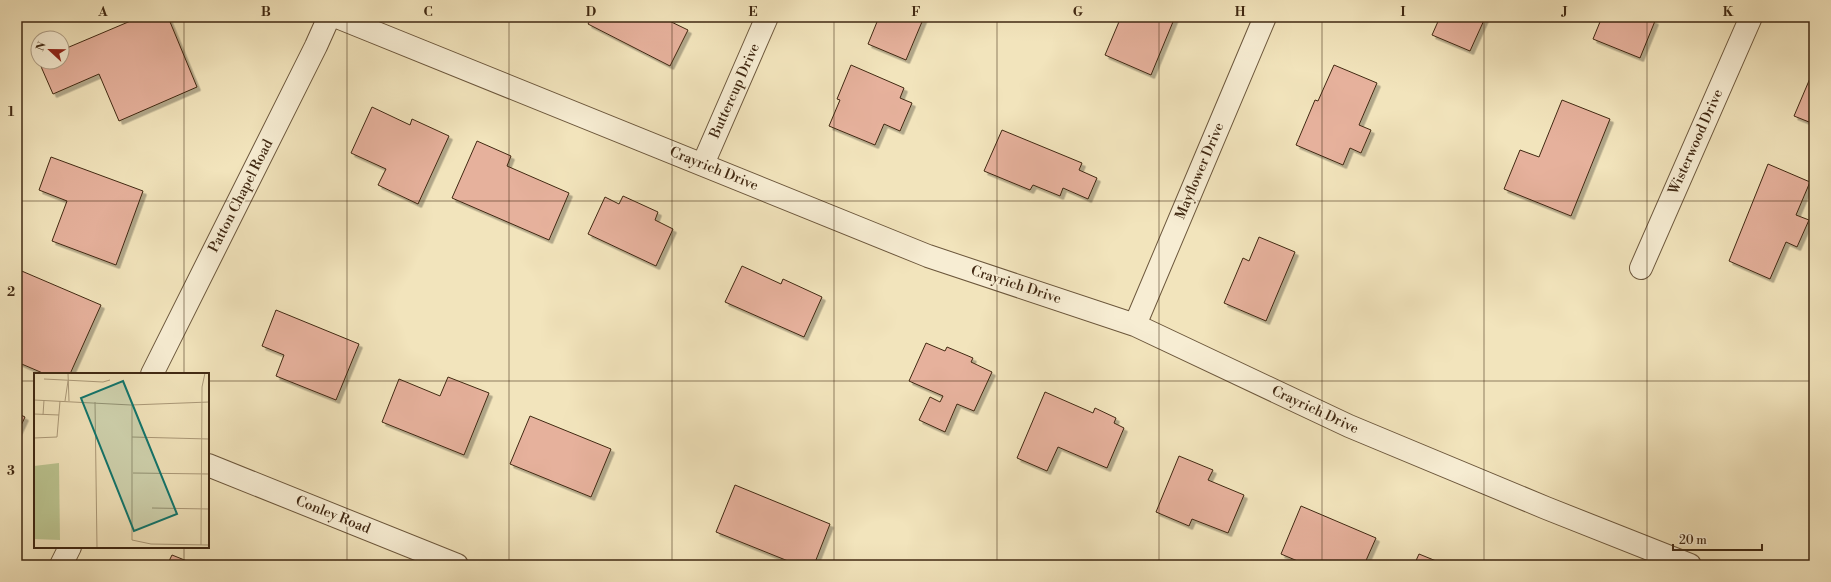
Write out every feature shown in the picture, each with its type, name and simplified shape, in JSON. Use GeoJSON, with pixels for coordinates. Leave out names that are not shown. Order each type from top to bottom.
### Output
{"type":"FeatureCollection","features":[{"type":"Feature","properties":{"kind":"street","name":"Patton Chapel Road"},"geometry":{"type":"LineString","coordinates":[[152,373],[316,46],[329,17]]}},
{"type":"Feature","properties":{"kind":"street","name":"Crayrich Drive"},"geometry":{"type":"LineString","coordinates":[[338,17],[928,256],[1135,325],[1349,426],[1539,505],[1690,565]]}},
{"type":"Feature","properties":{"kind":"street","name":"Buttercup Drive"},"geometry":{"type":"LineString","coordinates":[[703,164],[767,17]]}},
{"type":"Feature","properties":{"kind":"street","name":"Mayflower Drive"},"geometry":{"type":"LineString","coordinates":[[1135,325],[1265,17]]}},
{"type":"Feature","properties":{"kind":"street","name":"Wisterwood Drive"},"geometry":{"type":"LineString","coordinates":[[1641,268],[1751,17]]}},
{"type":"Feature","properties":{"kind":"street","name":"Conley Road"},"geometry":{"type":"LineString","coordinates":[[209,464],[458,565]]}},
{"type":"Feature","properties":{"kind":"street"},"geometry":{"type":"LineString","coordinates":[[62,565],[70,548]]}},
{"type":"Feature","properties":{"kind":"building"},"geometry":{"type":"Polygon","coordinates":[[[140,17],[168,17],[197,87],[119,121],[99,74],[53,94],[42,70],[70,70],[70,47],[140,17]]]}},
{"type":"Feature","properties":{"kind":"building"},"geometry":{"type":"Polygon","coordinates":[[[592,17],[661,17],[688,30],[670,66],[588,24],[592,17]]]}},
{"type":"Feature","properties":{"kind":"building"},"geometry":{"type":"Polygon","coordinates":[[[879,17],[924,17],[906,60],[868,44],[879,17]]]}},
{"type":"Feature","properties":{"kind":"building"},"geometry":{"type":"Polygon","coordinates":[[[1121,17],[1175,17],[1151,75],[1105,55],[1121,17]]]}},
{"type":"Feature","properties":{"kind":"building"},"geometry":{"type":"Polygon","coordinates":[[[1440,17],[1485,18],[1470,51],[1432,35],[1440,17]]]}},
{"type":"Feature","properties":{"kind":"building"},"geometry":{"type":"Polygon","coordinates":[[[1602,17],[1650,17],[1649,18],[1655,21],[1640,58],[1593,39],[1602,17]]]}},
{"type":"Feature","properties":{"kind":"building"},"geometry":{"type":"Polygon","coordinates":[[[851,65],[904,88],[900,98],[912,103],[900,131],[884,124],[875,145],[829,126],[840,100],[837,99],[851,65]]]}},
{"type":"Feature","properties":{"kind":"building"},"geometry":{"type":"Polygon","coordinates":[[[1334,65],[1377,83],[1359,125],[1371,130],[1361,153],[1350,148],[1343,165],[1296,145],[1315,100],[1318,101],[1334,65]]]}},
{"type":"Feature","properties":{"kind":"building"},"geometry":{"type":"Polygon","coordinates":[[[1814,75],[1814,124],[1794,116],[1811,76],[1813,77],[1814,75]]]}},
{"type":"Feature","properties":{"kind":"building"},"geometry":{"type":"Polygon","coordinates":[[[1562,100],[1610,119],[1571,216],[1504,189],[1520,150],[1539,157],[1562,100]]]}},
{"type":"Feature","properties":{"kind":"building"},"geometry":{"type":"Polygon","coordinates":[[[372,107],[410,125],[412,119],[449,136],[418,204],[378,185],[386,169],[351,153],[372,107]]]}},
{"type":"Feature","properties":{"kind":"building"},"geometry":{"type":"Polygon","coordinates":[[[1002,130],[1082,163],[1079,170],[1097,178],[1088,199],[1063,188],[1060,196],[1033,185],[1030,190],[984,171],[1002,130]]]}},
{"type":"Feature","properties":{"kind":"building"},"geometry":{"type":"Polygon","coordinates":[[[477,141],[511,156],[507,166],[569,193],[549,240],[452,198],[477,141]]]}},
{"type":"Feature","properties":{"kind":"building"},"geometry":{"type":"Polygon","coordinates":[[[51,157],[143,191],[116,265],[52,241],[67,201],[39,190],[51,157]]]}},
{"type":"Feature","properties":{"kind":"building"},"geometry":{"type":"Polygon","coordinates":[[[1768,164],[1810,182],[1796,215],[1809,220],[1797,247],[1786,242],[1770,279],[1729,261],[1768,164]]]}},
{"type":"Feature","properties":{"kind":"building"},"geometry":{"type":"Polygon","coordinates":[[[623,196],[658,212],[655,220],[673,229],[656,266],[588,234],[605,197],[619,204],[623,196]]]}},
{"type":"Feature","properties":{"kind":"building"},"geometry":{"type":"Polygon","coordinates":[[[1259,237],[1295,252],[1266,321],[1224,303],[1243,258],[1249,261],[1259,237]]]}},
{"type":"Feature","properties":{"kind":"building"},"geometry":{"type":"Polygon","coordinates":[[[742,266],[781,284],[783,279],[822,297],[804,337],[725,302],[742,266]]]}},
{"type":"Feature","properties":{"kind":"building"},"geometry":{"type":"Polygon","coordinates":[[[17,269],[101,305],[70,373],[43,373],[17,362],[17,269]]]}},
{"type":"Feature","properties":{"kind":"building"},"geometry":{"type":"Polygon","coordinates":[[[276,310],[359,344],[336,400],[276,376],[284,355],[262,346],[276,310]]]}},
{"type":"Feature","properties":{"kind":"building"},"geometry":{"type":"Polygon","coordinates":[[[926,343],[945,351],[947,347],[973,358],[971,362],[992,372],[974,411],[957,404],[945,432],[919,420],[930,397],[940,402],[943,396],[909,381],[926,343]]]}},
{"type":"Feature","properties":{"kind":"building"},"geometry":{"type":"Polygon","coordinates":[[[448,377],[489,393],[464,455],[382,422],[399,379],[440,396],[448,377]]]}},
{"type":"Feature","properties":{"kind":"building"},"geometry":{"type":"Polygon","coordinates":[[[1045,392],[1093,413],[1095,408],[1116,418],[1114,423],[1124,428],[1107,468],[1058,447],[1047,471],[1017,458],[1045,392]]]}},
{"type":"Feature","properties":{"kind":"building"},"geometry":{"type":"Polygon","coordinates":[[[17,413],[25,417],[17,434],[17,413]]]}},
{"type":"Feature","properties":{"kind":"building"},"geometry":{"type":"Polygon","coordinates":[[[530,416],[611,449],[591,497],[510,464],[530,416]]]}},
{"type":"Feature","properties":{"kind":"building"},"geometry":{"type":"Polygon","coordinates":[[[1179,456],[1213,470],[1208,480],[1244,495],[1228,533],[1192,519],[1189,526],[1156,512],[1179,456]]]}},
{"type":"Feature","properties":{"kind":"building"},"geometry":{"type":"Polygon","coordinates":[[[735,485],[830,524],[814,565],[798,565],[716,532],[735,485]]]}},
{"type":"Feature","properties":{"kind":"building"},"geometry":{"type":"Polygon","coordinates":[[[1301,506],[1376,538],[1364,565],[1327,565],[1322,563],[1321,565],[1307,565],[1281,554],[1301,506]]]}},
{"type":"Feature","properties":{"kind":"building"},"geometry":{"type":"Polygon","coordinates":[[[1419,554],[1446,565],[1414,565],[1419,554]]]}},
{"type":"Feature","properties":{"kind":"building"},"geometry":{"type":"Polygon","coordinates":[[[172,555],[197,565],[167,565],[172,555]]]}}]}
